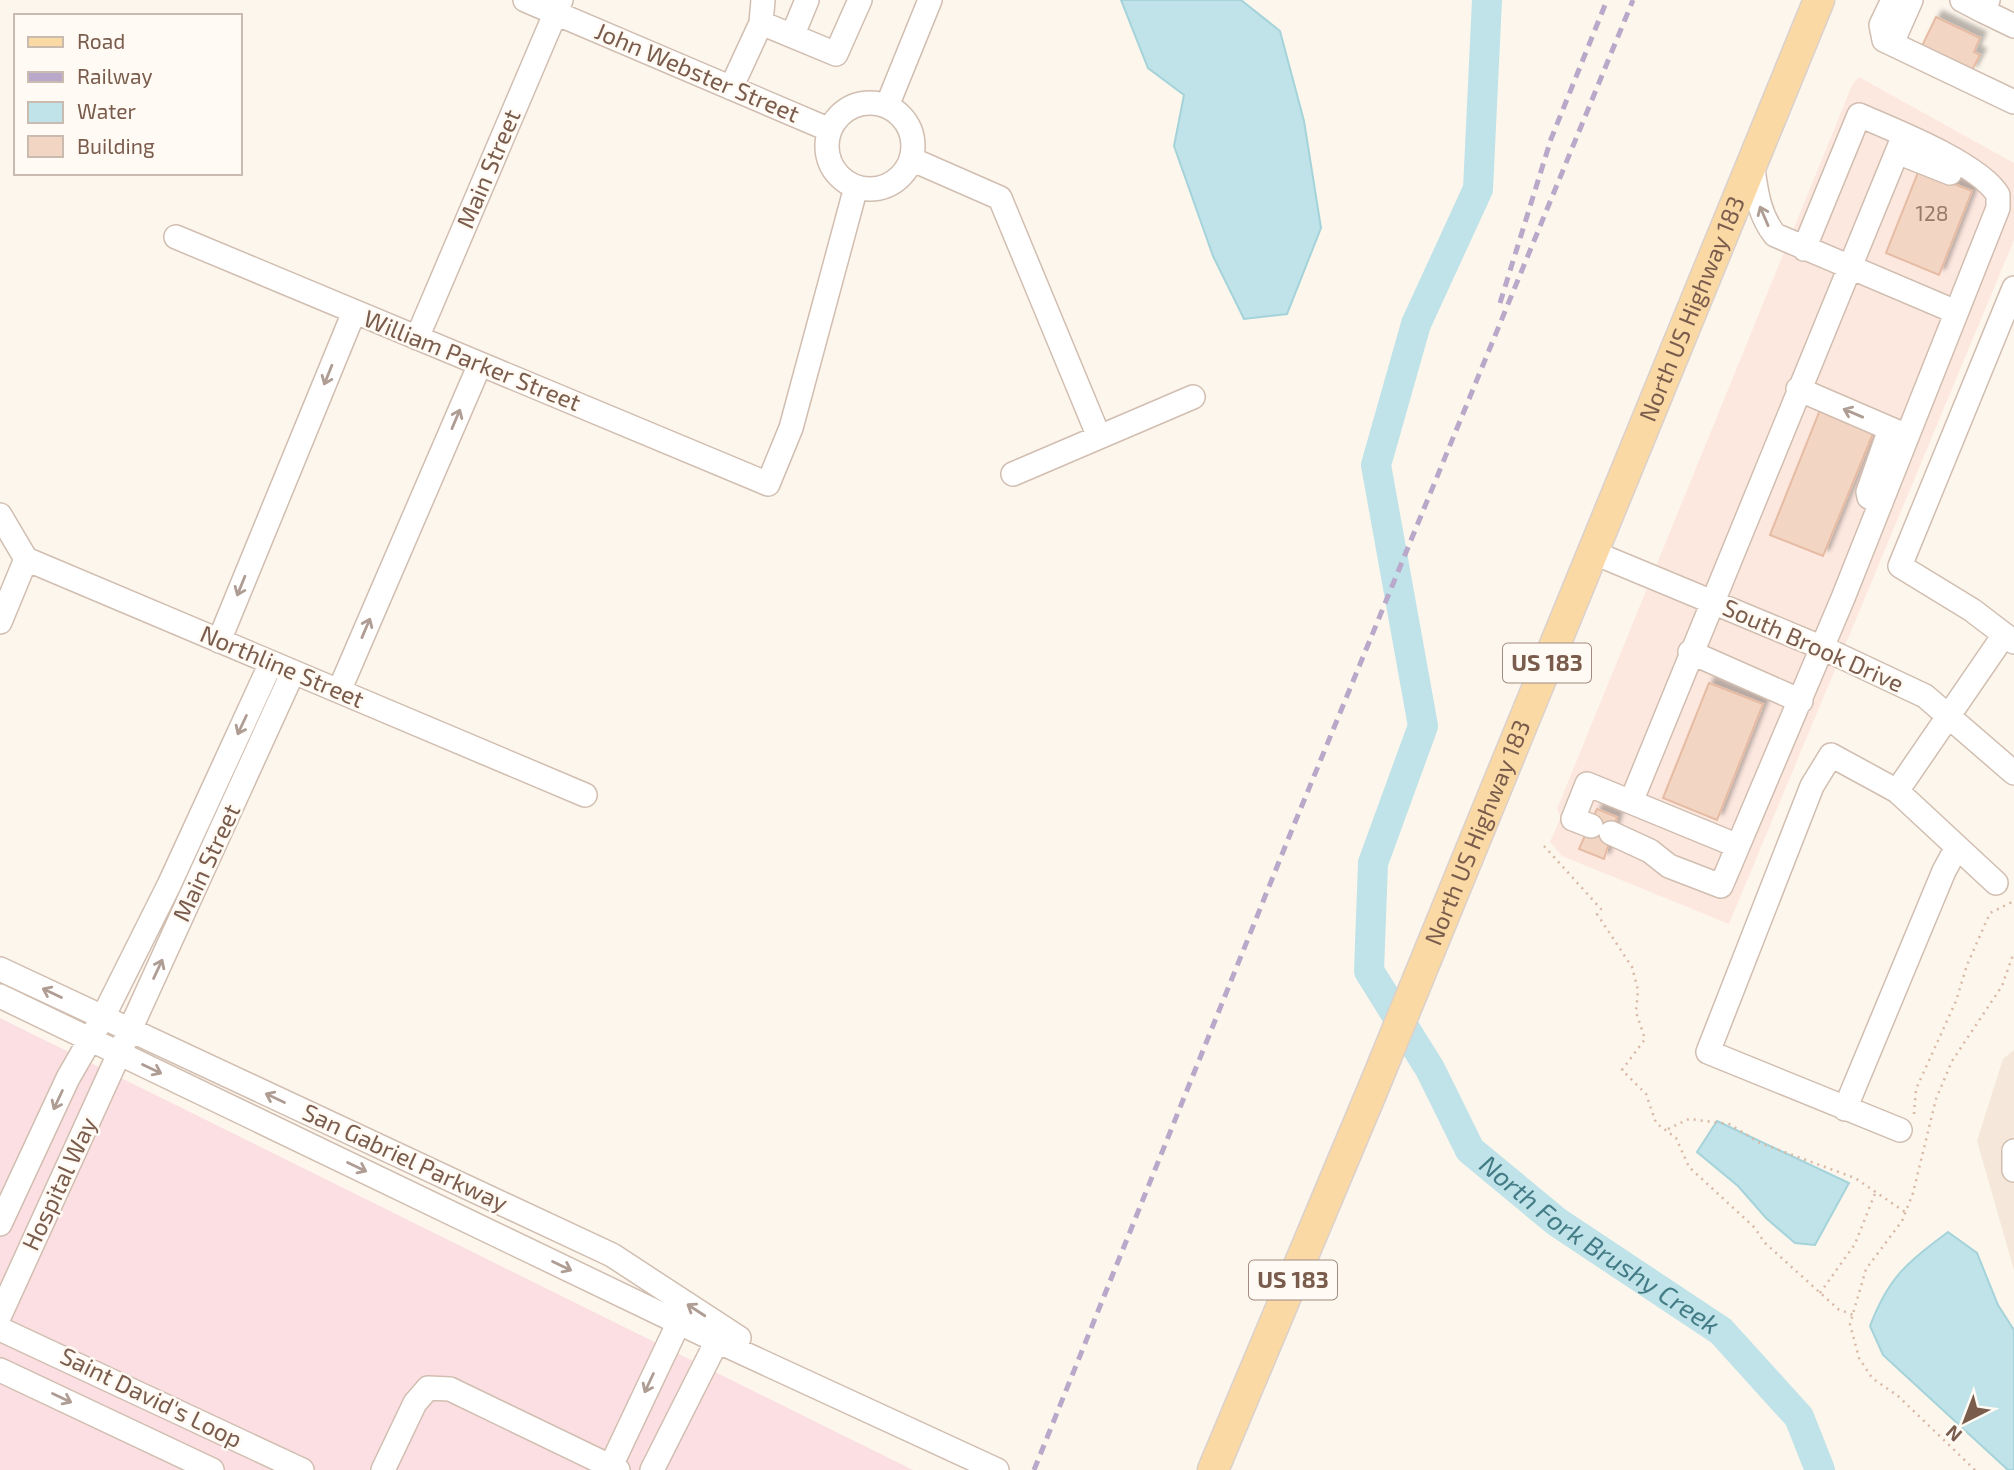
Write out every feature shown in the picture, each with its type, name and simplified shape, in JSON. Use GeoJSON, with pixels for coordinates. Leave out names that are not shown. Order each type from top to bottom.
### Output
{"type":"FeatureCollection","features":[{"type":"Feature","properties":{"kind":"main road","name":"North US Highway 183"},"geometry":{"type":"LineString","coordinates":[[1213,1470],[1373,1089],[1819,0]]}},
{"type":"Feature","properties":{"kind":"street","name":"John Webster Street"},"geometry":{"type":"LineString","coordinates":[[525,0],[559,6],[731,88],[830,130]]}},
{"type":"Feature","properties":{"kind":"street"},"geometry":{"type":"LineString","coordinates":[[793,34],[807,0]]}},
{"type":"Feature","properties":{"kind":"street"},"geometry":{"type":"LineString","coordinates":[[731,88],[762,11],[793,34],[836,54],[860,0]]}},
{"type":"Feature","properties":{"kind":"street"},"geometry":{"type":"LineString","coordinates":[[887,106],[930,0]]}},
{"type":"Feature","properties":{"kind":"street"},"geometry":{"type":"LineString","coordinates":[[1884,40],[1881,24],[1893,0]]}},
{"type":"Feature","properties":{"kind":"street"},"geometry":{"type":"LineString","coordinates":[[1884,40],[1896,34],[1912,0]]}},
{"type":"Feature","properties":{"kind":"street"},"geometry":{"type":"LineString","coordinates":[[1962,0],[1985,6],[2014,26]]}},
{"type":"Feature","properties":{"kind":"street","name":"Main Street"},"geometry":{"type":"LineString","coordinates":[[417,338],[559,6]]}},
{"type":"Feature","properties":{"kind":"street"},"geometry":{"type":"LineString","coordinates":[[1884,40],[2014,102]]}},
{"type":"Feature","properties":{"kind":"street"},"geometry":{"type":"LineString","coordinates":[[867,102],[887,106],[905,120],[911,132],[911,159],[895,181],[870,189],[856,187],[843,180],[833,169],[827,155],[830,130],[840,114],[853,106],[867,102]]}},
{"type":"Feature","properties":{"kind":"street"},"geometry":{"type":"LineString","coordinates":[[1738,846],[1587,784],[1573,818],[1650,851],[1669,866],[1721,886],[1801,701],[1881,503],[1899,432],[1950,309],[1985,208],[1984,198],[1979,189],[1900,143],[1859,115],[1804,249]]}},
{"type":"Feature","properties":{"kind":"street"},"geometry":{"type":"LineString","coordinates":[[1631,802],[1900,143]]}},
{"type":"Feature","properties":{"kind":"street"},"geometry":{"type":"LineString","coordinates":[[911,159],[1000,198],[1098,437]]}},
{"type":"Feature","properties":{"kind":"street"},"geometry":{"type":"LineString","coordinates":[[1752,163],[1765,223],[1775,235],[1950,309]]}},
{"type":"Feature","properties":{"kind":"street","name":"William Parker Street"},"geometry":{"type":"LineString","coordinates":[[176,237],[768,484],[791,428],[856,187]]}},
{"type":"Feature","properties":{"kind":"street"},"geometry":{"type":"LineString","coordinates":[[1897,790],[1949,714],[2009,639],[1972,610],[1900,566],[2014,288]]}},
{"type":"Feature","properties":{"kind":"street"},"geometry":{"type":"LineString","coordinates":[[219,641],[354,312]]}},
{"type":"Feature","properties":{"kind":"street"},"geometry":{"type":"LineString","coordinates":[[339,691],[480,364]]}},
{"type":"Feature","properties":{"kind":"street"},"geometry":{"type":"LineString","coordinates":[[1798,389],[1899,432]]}},
{"type":"Feature","properties":{"kind":"street"},"geometry":{"type":"LineString","coordinates":[[1013,474],[1193,397]]}},
{"type":"Feature","properties":{"kind":"street"},"geometry":{"type":"LineString","coordinates":[[0,515],[26,559],[0,622]]}},
{"type":"Feature","properties":{"kind":"street","name":"South Brook Drive"},"geometry":{"type":"LineString","coordinates":[[1592,552],[1823,648],[1925,696],[2014,773]]}},
{"type":"Feature","properties":{"kind":"street","name":"Northline Street"},"geometry":{"type":"LineString","coordinates":[[26,559],[585,795]]}},
{"type":"Feature","properties":{"kind":"street"},"geometry":{"type":"LineString","coordinates":[[1690,652],[1801,701]]}},
{"type":"Feature","properties":{"kind":"street","name":"Main Street"},"geometry":{"type":"LineString","coordinates":[[90,1040],[169,885],[271,663]]}},
{"type":"Feature","properties":{"kind":"street","name":"Main Street"},"geometry":{"type":"LineString","coordinates":[[120,1054],[293,672]]}},
{"type":"Feature","properties":{"kind":"street"},"geometry":{"type":"LineString","coordinates":[[1910,1129],[1845,1109],[1708,1052],[1812,786],[1832,755],[1897,790],[1996,883]]}},
{"type":"Feature","properties":{"kind":"street"},"geometry":{"type":"LineString","coordinates":[[1845,1109],[1957,847]]}},
{"type":"Feature","properties":{"kind":"street","name":"San Gabriel Parkway"},"geometry":{"type":"LineString","coordinates":[[0,969],[612,1255],[794,1374]]}},
{"type":"Feature","properties":{"kind":"street","name":"San Gabriel Parkway"},"geometry":{"type":"LineString","coordinates":[[0,996],[717,1341],[794,1374],[997,1470]]}},
{"type":"Feature","properties":{"kind":"street","name":"Hospital Way"},"geometry":{"type":"LineString","coordinates":[[0,1224],[68,1078],[90,1040]]}},
{"type":"Feature","properties":{"kind":"street","name":"Hospital Way"},"geometry":{"type":"LineString","coordinates":[[0,1315],[120,1054]]}},
{"type":"Feature","properties":{"kind":"street"},"geometry":{"type":"LineString","coordinates":[[2014,1151],[2014,1170]]}},
{"type":"Feature","properties":{"kind":"street"},"geometry":{"type":"LineString","coordinates":[[13,1197],[46,1213]]}},
{"type":"Feature","properties":{"kind":"street"},"geometry":{"type":"LineString","coordinates":[[383,1470],[415,1403],[428,1388],[450,1389],[613,1469],[679,1322]]}},
{"type":"Feature","properties":{"kind":"street","name":"Saint David's Loop"},"geometry":{"type":"LineString","coordinates":[[0,1329],[302,1470]]}},
{"type":"Feature","properties":{"kind":"street"},"geometry":{"type":"LineString","coordinates":[[652,1470],[717,1341]]}},
{"type":"Feature","properties":{"kind":"street","name":"Saint David's Loop"},"geometry":{"type":"LineString","coordinates":[[0,1370],[208,1469]]}},
{"type":"Feature","properties":{"kind":"street"},"geometry":{"type":"LineString","coordinates":[[208,1469],[223,1432]]}},
{"type":"Feature","properties":{"kind":"path"},"geometry":{"type":"LineString","coordinates":[[1544,846],[1601,909],[1597,914],[1632,967],[1638,990],[1636,1012],[1645,1039],[1622,1070],[1646,1094],[1656,1124],[1668,1129],[1676,1138],[1689,1167],[1838,1310],[1853,1315]]}},
{"type":"Feature","properties":{"kind":"path"},"geometry":{"type":"LineString","coordinates":[[1924,1139],[1910,1129],[1916,1089],[1956,1001],[1967,965],[1990,913],[2014,901]]}},
{"type":"Feature","properties":{"kind":"path"},"geometry":{"type":"LineString","coordinates":[[1975,1470],[1898,1396],[1872,1378],[1859,1358],[1850,1324],[1866,1269],[1905,1212],[1913,1192],[1924,1139],[1936,1099],[1952,1061],[2001,986],[2014,952]]}},
{"type":"Feature","properties":{"kind":"path"},"geometry":{"type":"LineString","coordinates":[[1668,1129],[1689,1119],[1728,1124],[1760,1143],[1821,1163],[1855,1178],[1905,1212]]}},
{"type":"Feature","properties":{"kind":"path"},"geometry":{"type":"LineString","coordinates":[[1820,1293],[1855,1244],[1876,1191]]}},
{"type":"Feature","properties":{"kind":"shaded area"},"geometry":{"type":"Polygon","coordinates":[[[1859,77],[2014,163],[2014,240],[1729,924],[1562,856],[1550,842],[1561,817],[1557,809],[1853,83],[1859,77]]]}},
{"type":"Feature","properties":{"kind":"shaded area"},"geometry":{"type":"Polygon","coordinates":[[[0,1018],[913,1470],[0,1470],[0,1018]]]}},
{"type":"Feature","properties":{"kind":"shaded area"},"geometry":{"type":"Polygon","coordinates":[[[2014,1050],[2014,1270],[1977,1141],[2003,1059],[2014,1050]]]}},
{"type":"Feature","properties":{"kind":"water"},"geometry":{"type":"Polygon","coordinates":[[[1121,0],[1241,0],[1280,31],[1304,121],[1321,228],[1287,314],[1244,319],[1213,256],[1174,146],[1184,95],[1148,68],[1121,0]]]}},
{"type":"Feature","properties":{"kind":"water"},"geometry":{"type":"Polygon","coordinates":[[[1717,1121],[1849,1183],[1815,1245],[1795,1243],[1766,1218],[1738,1186],[1697,1152],[1717,1121]]]}},
{"type":"Feature","properties":{"kind":"water"},"geometry":{"type":"Polygon","coordinates":[[[1948,1232],[1977,1253],[1998,1305],[2014,1330],[2014,1470],[2008,1470],[1883,1355],[1870,1326],[1892,1282],[1910,1262],[1948,1232]]]}},
{"type":"Feature","properties":{"kind":"building"},"geometry":{"type":"Polygon","coordinates":[[[1936,17],[1980,38],[1974,52],[1980,55],[1971,72],[1921,48],[1936,17]]]}},
{"type":"Feature","properties":{"kind":"building"},"geometry":{"type":"Polygon","coordinates":[[[1919,170],[1972,191],[1939,275],[1886,253],[1919,170]]]}},
{"type":"Feature","properties":{"kind":"building"},"geometry":{"type":"Polygon","coordinates":[[[1820,410],[1874,431],[1823,556],[1770,535],[1820,410]]]}},
{"type":"Feature","properties":{"kind":"building"},"geometry":{"type":"Polygon","coordinates":[[[1709,683],[1763,704],[1717,820],[1663,798],[1709,683]]]}},
{"type":"Feature","properties":{"kind":"building"},"geometry":{"type":"Polygon","coordinates":[[[1597,809],[1617,817],[1604,859],[1579,849],[1597,809]]]}},
{"type":"Feature","properties":{"kind":"waterway","name":"North Fork Brushy Creek"},"geometry":{"type":"LineString","coordinates":[[1487,0],[1478,189],[1416,324],[1376,465],[1423,726],[1373,863],[1369,971],[1430,1069],[1470,1150],[1557,1222],[1721,1331],[1799,1417],[1820,1470]]}},
{"type":"Feature","properties":{"kind":"railway"},"geometry":{"type":"LineString","coordinates":[[1500,303],[1551,139],[1607,0]]}},
{"type":"Feature","properties":{"kind":"railway"},"geometry":{"type":"LineString","coordinates":[[1034,1470],[1289,837],[1633,0]]}}]}
